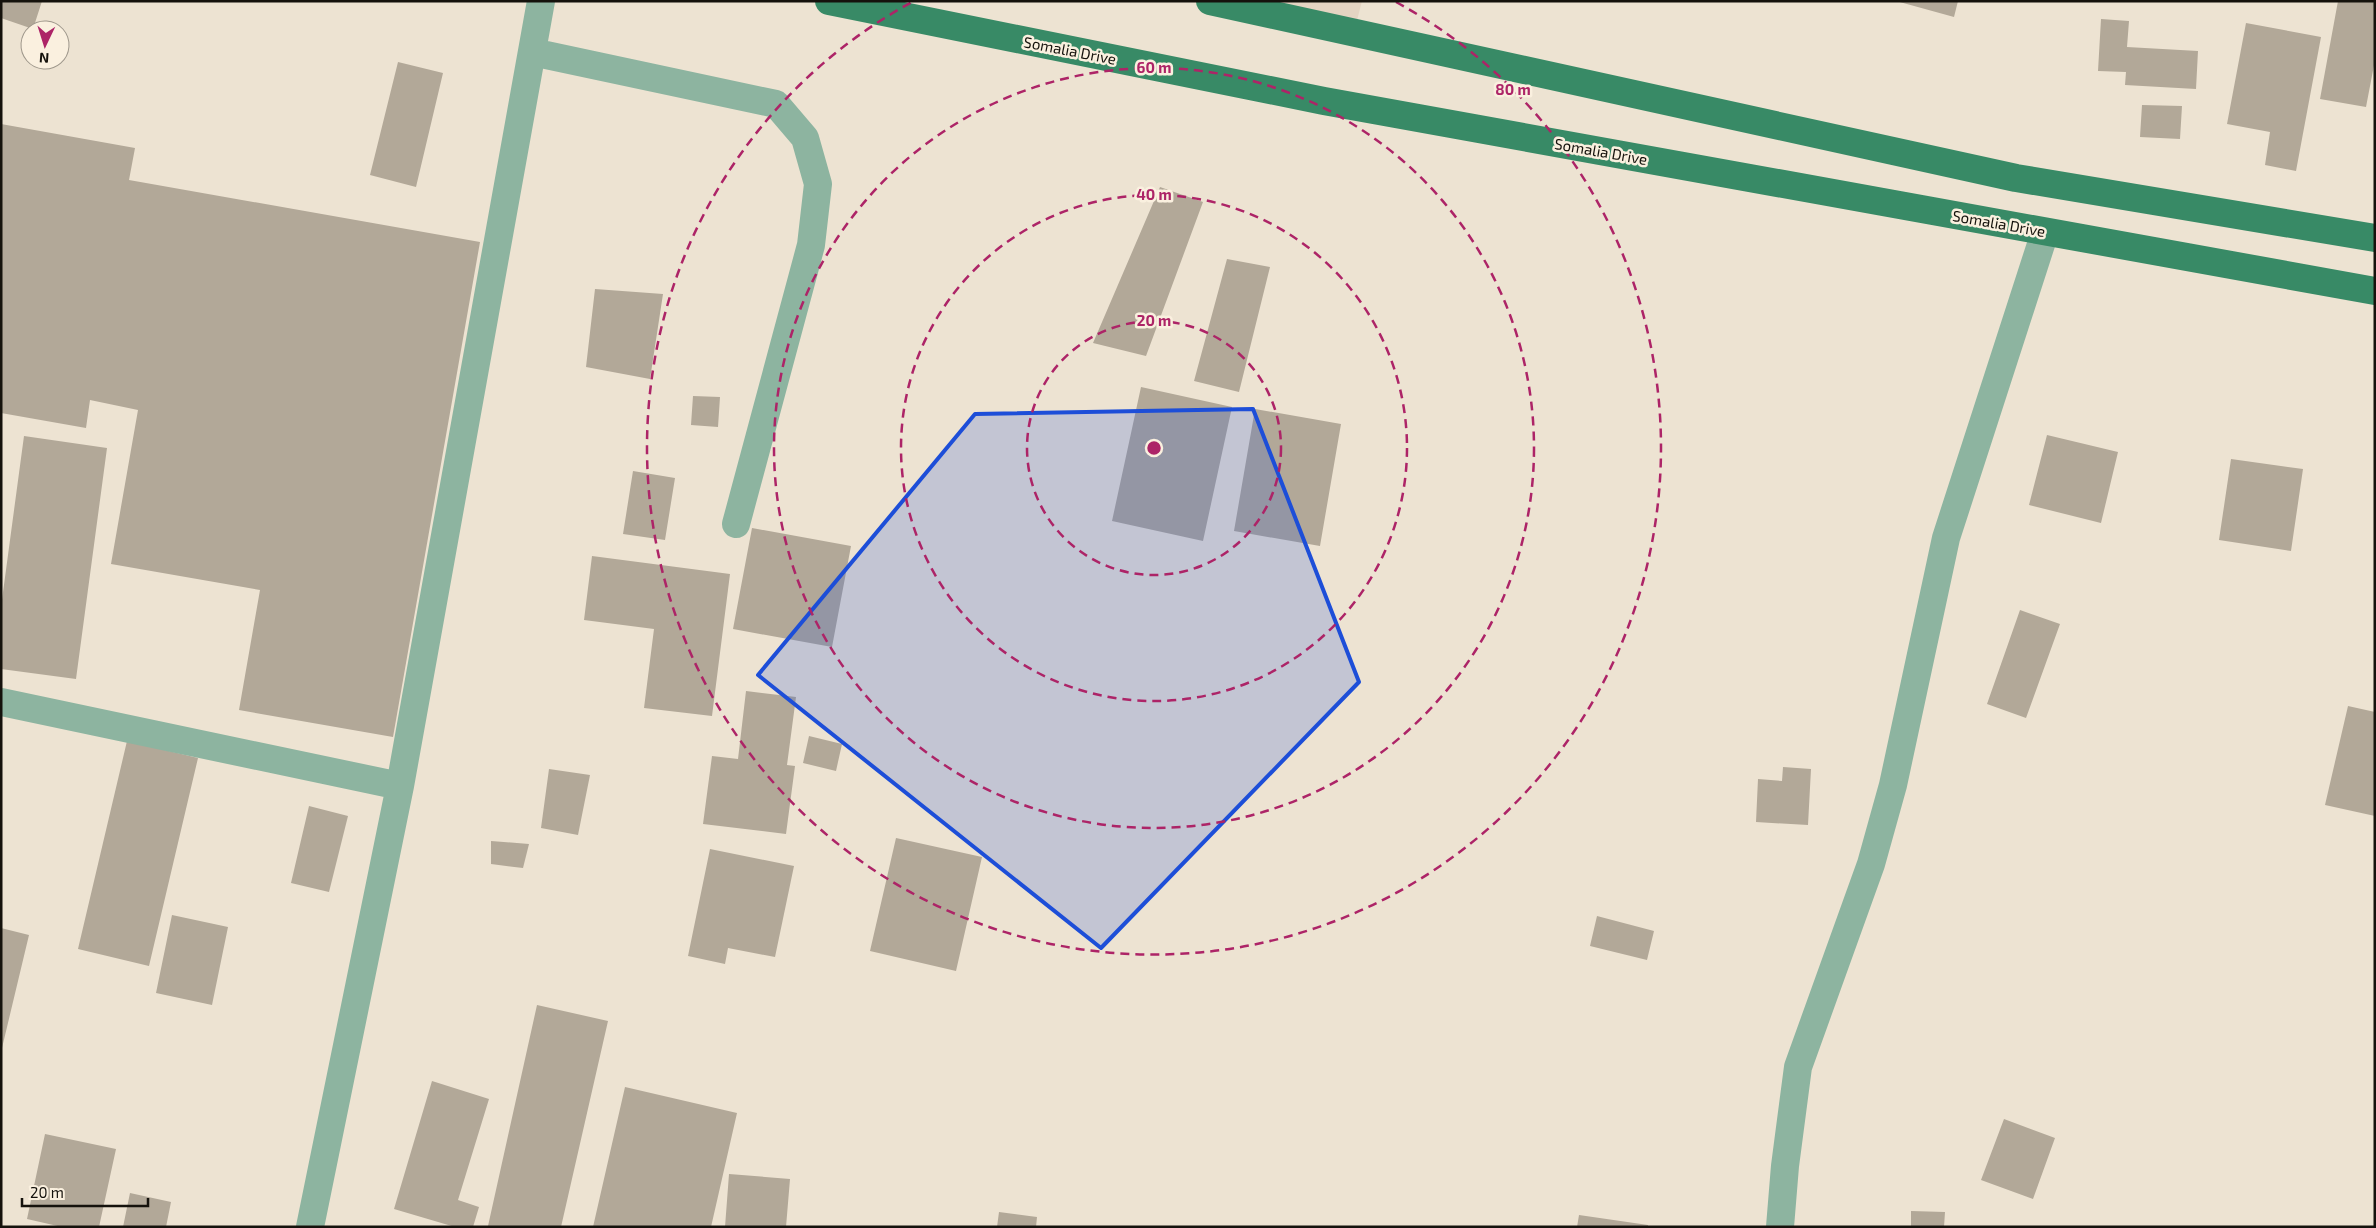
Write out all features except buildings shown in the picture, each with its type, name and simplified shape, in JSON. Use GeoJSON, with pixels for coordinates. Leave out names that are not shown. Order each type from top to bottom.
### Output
{"type":"FeatureCollection","features":[{"type":"Feature","properties":{"kind":"main road","name":"Somalia Drive"},"geometry":{"type":"LineString","coordinates":[[829,1],[1324,101],[2375,291]]}},
{"type":"Feature","properties":{"kind":"main road"},"geometry":{"type":"LineString","coordinates":[[1210,1],[2016,178],[2375,238]]}},
{"type":"Feature","properties":{"kind":"street"},"geometry":{"type":"LineString","coordinates":[[310,1227],[400,786],[541,1]]}},
{"type":"Feature","properties":{"kind":"street"},"geometry":{"type":"LineString","coordinates":[[532,52],[776,104],[806,138],[818,184],[811,245],[736,524]]}},
{"type":"Feature","properties":{"kind":"street"},"geometry":{"type":"LineString","coordinates":[[1780,1227],[1785,1166],[1798,1068],[1871,864],[1899,756],[1946,538],[2045,232]]}},
{"type":"Feature","properties":{"kind":"street"},"geometry":{"type":"LineString","coordinates":[[1,702],[400,786]]}},
{"type":"Feature","properties":{"kind":"highlighted area"},"geometry":{"type":"Polygon","coordinates":[[[1253,409],[1359,682],[1101,948],[758,675],[975,414],[1253,409]]]}},
{"type":"Feature","properties":{"kind":"shaded area"},"geometry":{"type":"Polygon","coordinates":[[[1210,1],[1362,1],[1354,32],[1210,1]]]}}]}
